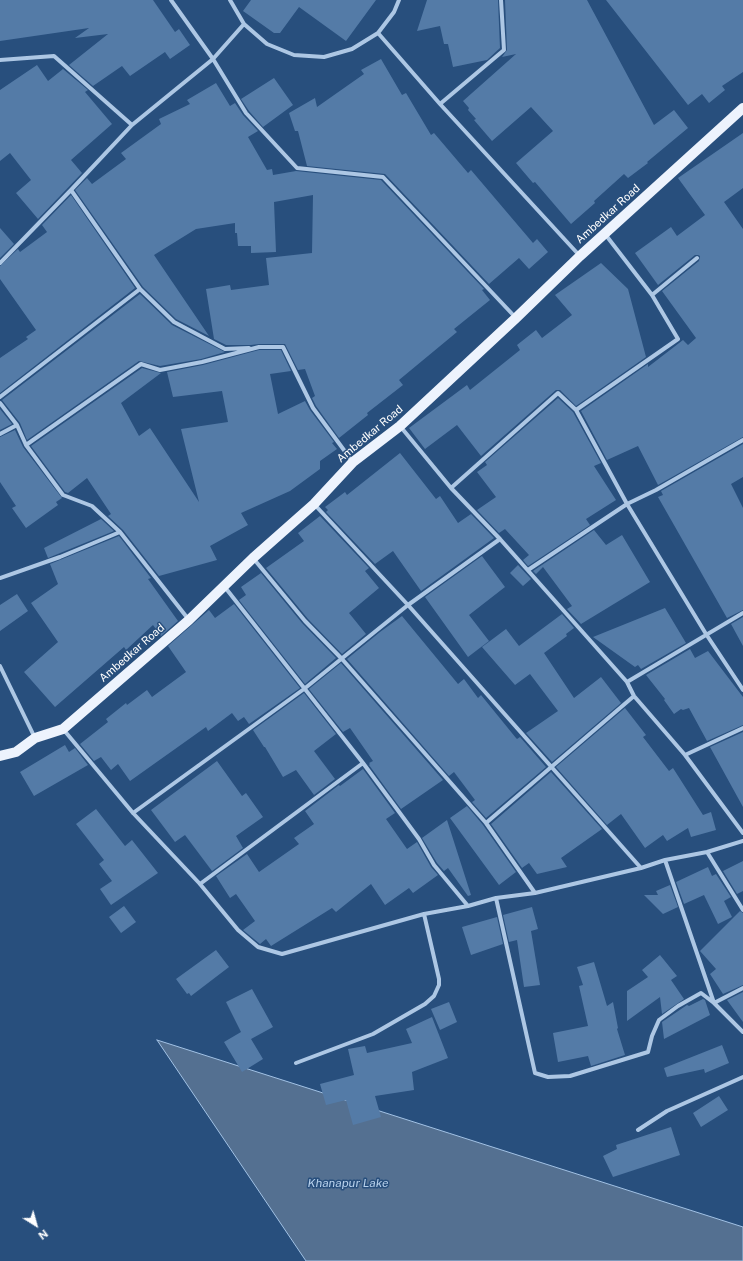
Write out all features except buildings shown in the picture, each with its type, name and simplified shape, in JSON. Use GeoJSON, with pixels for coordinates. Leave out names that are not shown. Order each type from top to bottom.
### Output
{"type":"FeatureCollection","features":[{"type":"Feature","properties":{"kind":"main road","name":"Ambedkar Road"},"geometry":{"type":"LineString","coordinates":[[0,756],[16,752],[35,738],[63,729],[189,620],[253,558],[314,504],[353,462],[400,426],[580,256],[743,108]]}},
{"type":"Feature","properties":{"kind":"street"},"geometry":{"type":"LineString","coordinates":[[171,0],[213,59],[246,113],[297,168],[383,177],[516,318]]}},
{"type":"Feature","properties":{"kind":"street"},"geometry":{"type":"LineString","coordinates":[[230,0],[244,24],[267,44],[294,54],[324,56],[352,49],[378,33],[394,12],[399,0]]}},
{"type":"Feature","properties":{"kind":"street"},"geometry":{"type":"LineString","coordinates":[[440,104],[504,50],[501,0]]}},
{"type":"Feature","properties":{"kind":"street"},"geometry":{"type":"LineString","coordinates":[[0,263],[132,125],[213,59],[244,24]]}},
{"type":"Feature","properties":{"kind":"street"},"geometry":{"type":"LineString","coordinates":[[378,33],[440,104],[580,256]]}},
{"type":"Feature","properties":{"kind":"street"},"geometry":{"type":"LineString","coordinates":[[0,60],[54,56],[132,125]]}},
{"type":"Feature","properties":{"kind":"street"},"geometry":{"type":"LineString","coordinates":[[71,190],[140,289],[174,322],[225,349],[283,347],[313,408],[353,462]]}},
{"type":"Feature","properties":{"kind":"street"},"geometry":{"type":"LineString","coordinates":[[576,410],[678,339],[652,295],[605,234]]}},
{"type":"Feature","properties":{"kind":"street"},"geometry":{"type":"LineString","coordinates":[[652,295],[697,258]]}},
{"type":"Feature","properties":{"kind":"street"},"geometry":{"type":"LineString","coordinates":[[0,397],[140,289]]}},
{"type":"Feature","properties":{"kind":"street"},"geometry":{"type":"LineString","coordinates":[[26,444],[141,364],[160,370],[202,362],[259,347]]}},
{"type":"Feature","properties":{"kind":"street"},"geometry":{"type":"LineString","coordinates":[[451,488],[558,393],[576,410],[627,504],[706,634],[743,690]]}},
{"type":"Feature","properties":{"kind":"street"},"geometry":{"type":"LineString","coordinates":[[0,403],[17,425],[26,444],[62,495],[92,506],[120,532],[189,620]]}},
{"type":"Feature","properties":{"kind":"street"},"geometry":{"type":"LineString","coordinates":[[0,434],[17,425]]}},
{"type":"Feature","properties":{"kind":"street"},"geometry":{"type":"LineString","coordinates":[[400,426],[451,488],[500,539],[627,682],[634,696],[685,754],[743,833]]}},
{"type":"Feature","properties":{"kind":"street"},"geometry":{"type":"LineString","coordinates":[[528,570],[627,504],[656,490],[743,440]]}},
{"type":"Feature","properties":{"kind":"street"},"geometry":{"type":"LineString","coordinates":[[314,504],[408,605],[641,868]]}},
{"type":"Feature","properties":{"kind":"street"},"geometry":{"type":"LineString","coordinates":[[0,578],[60,557],[120,532]]}},
{"type":"Feature","properties":{"kind":"street"},"geometry":{"type":"LineString","coordinates":[[133,813],[304,689],[408,605],[500,539]]}},
{"type":"Feature","properties":{"kind":"street"},"geometry":{"type":"LineString","coordinates":[[253,558],[305,621],[342,659],[486,823],[535,893]]}},
{"type":"Feature","properties":{"kind":"street"},"geometry":{"type":"LineString","coordinates":[[224,586],[363,763],[419,839],[434,865],[468,906]]}},
{"type":"Feature","properties":{"kind":"street"},"geometry":{"type":"LineString","coordinates":[[627,682],[743,613]]}},
{"type":"Feature","properties":{"kind":"street"},"geometry":{"type":"LineString","coordinates":[[0,666],[35,738]]}},
{"type":"Feature","properties":{"kind":"street"},"geometry":{"type":"LineString","coordinates":[[486,823],[552,768],[634,696]]}},
{"type":"Feature","properties":{"kind":"street"},"geometry":{"type":"LineString","coordinates":[[685,754],[743,728]]}},
{"type":"Feature","properties":{"kind":"street"},"geometry":{"type":"LineString","coordinates":[[63,729],[133,813],[200,884],[238,930],[258,946],[282,954],[424,914],[468,906],[496,898],[535,893],[641,868],[665,860],[707,852],[743,841]]}},
{"type":"Feature","properties":{"kind":"street"},"geometry":{"type":"LineString","coordinates":[[200,884],[363,763]]}},
{"type":"Feature","properties":{"kind":"street"},"geometry":{"type":"LineString","coordinates":[[707,852],[743,910]]}},
{"type":"Feature","properties":{"kind":"street"},"geometry":{"type":"LineString","coordinates":[[665,860],[714,1003]]}},
{"type":"Feature","properties":{"kind":"street"},"geometry":{"type":"LineString","coordinates":[[496,898],[535,1073],[548,1077],[570,1076],[648,1052],[652,1036],[659,1020],[678,1006],[700,993],[714,1003],[743,1032]]}},
{"type":"Feature","properties":{"kind":"street"},"geometry":{"type":"LineString","coordinates":[[296,1063],[358,1041],[373,1034],[425,1004],[434,996],[439,985],[439,979],[424,914]]}},
{"type":"Feature","properties":{"kind":"street"},"geometry":{"type":"LineString","coordinates":[[714,1003],[743,988]]}},
{"type":"Feature","properties":{"kind":"street"},"geometry":{"type":"LineString","coordinates":[[638,1130],[667,1111],[743,1077]]}},
{"type":"Feature","properties":{"kind":"water","name":"Khanapur Lake"},"geometry":{"type":"Polygon","coordinates":[[[157,1040],[743,1227],[743,1261],[306,1261],[157,1040]]]}}]}
